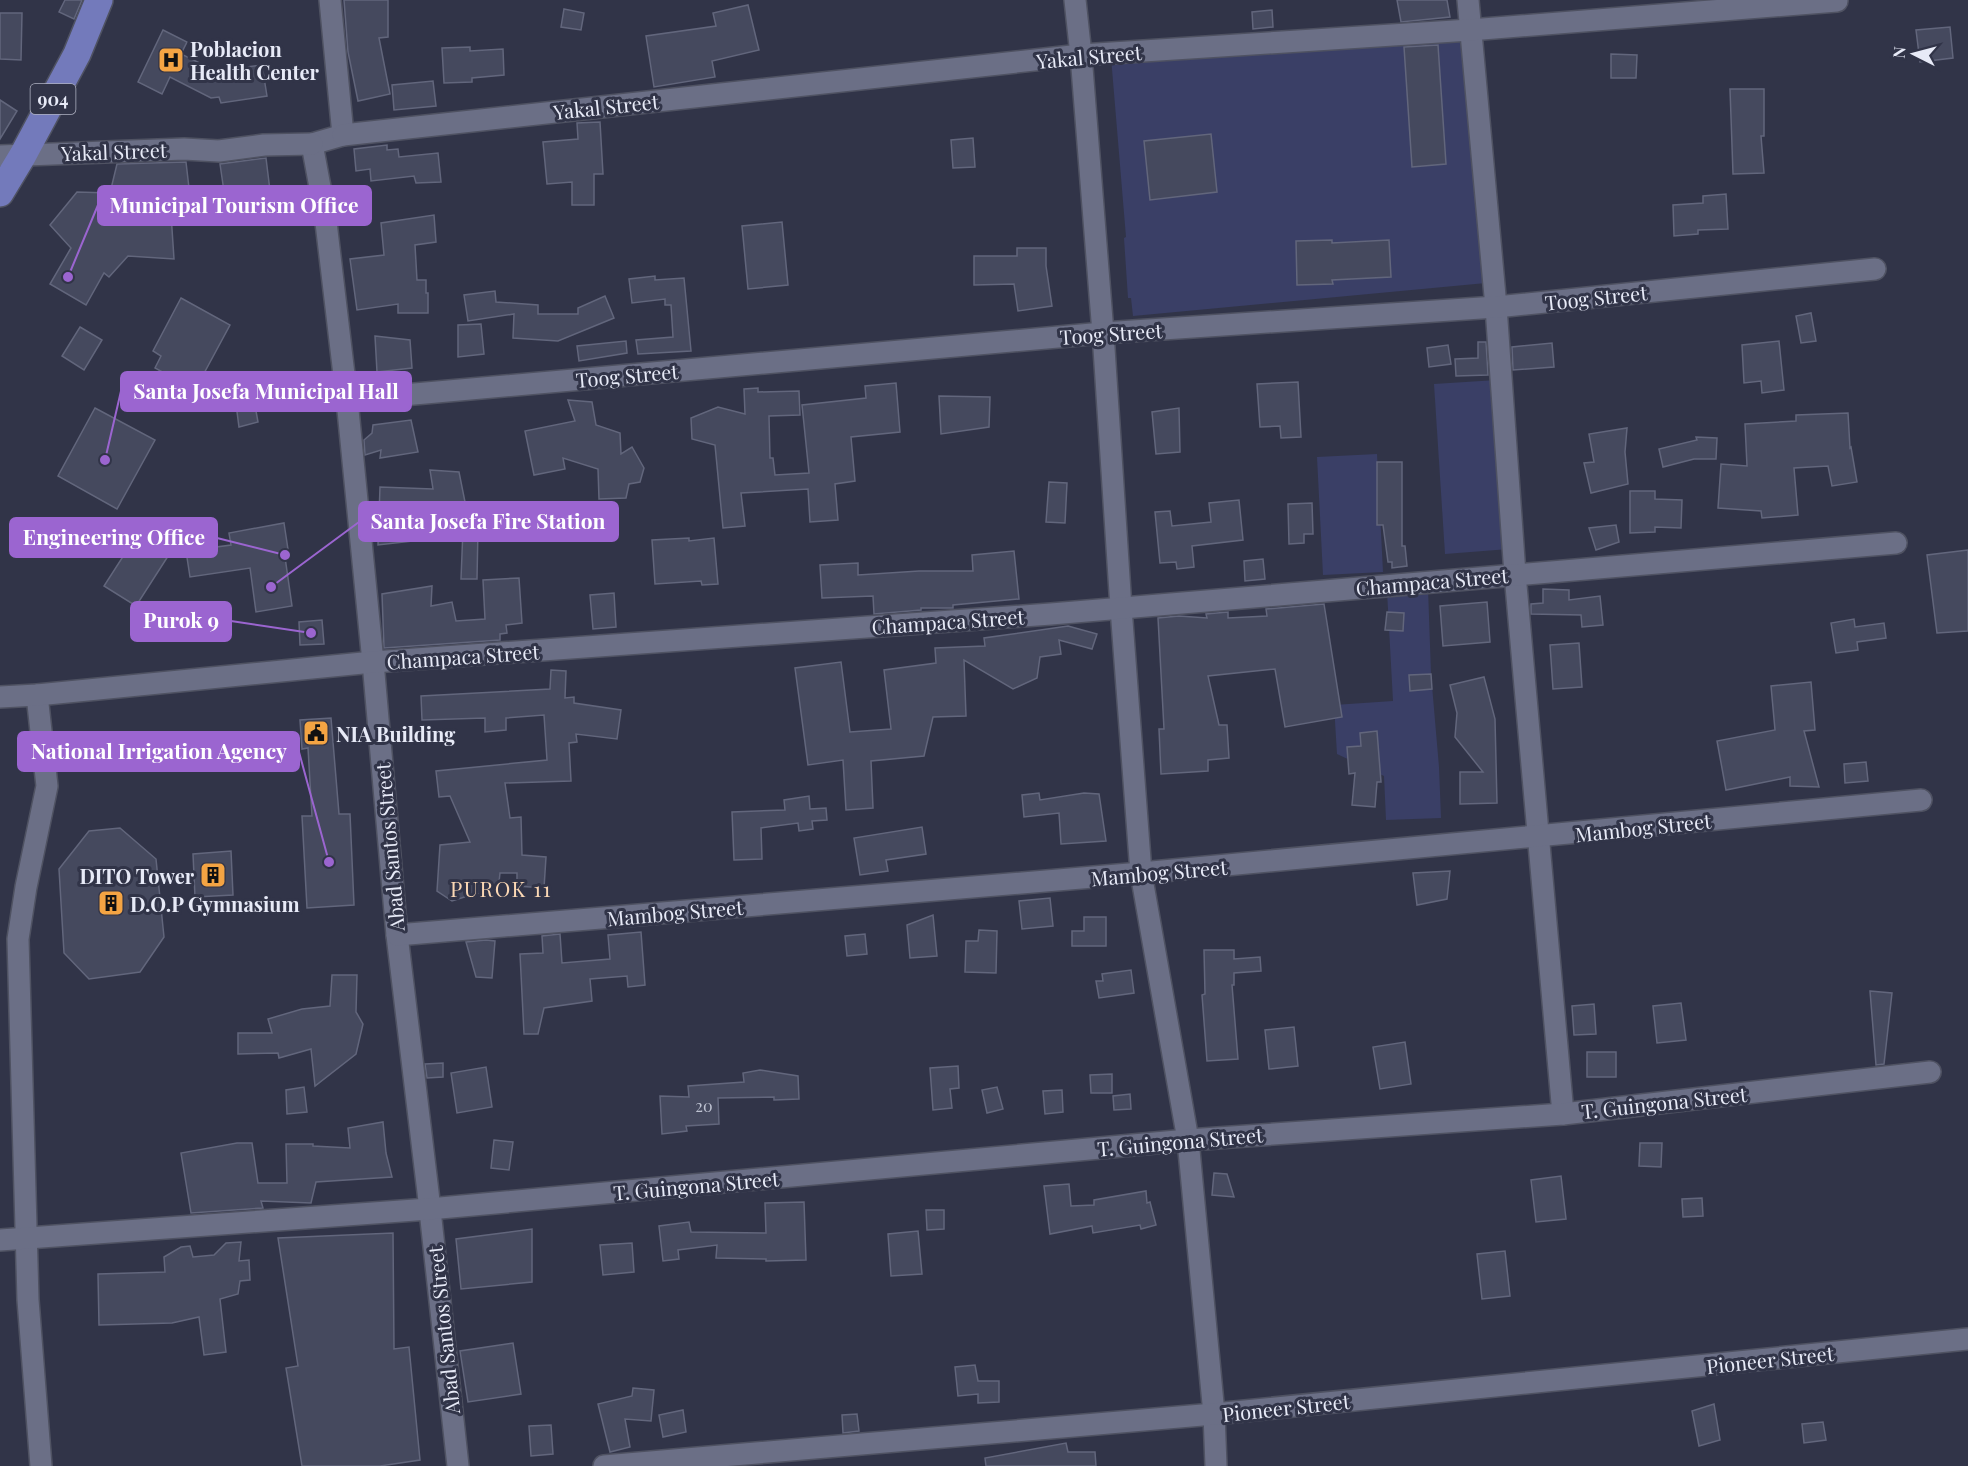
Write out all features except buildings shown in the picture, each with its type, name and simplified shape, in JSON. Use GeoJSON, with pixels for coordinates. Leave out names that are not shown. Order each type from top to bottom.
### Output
{"type":"FeatureCollection","features":[{"type":"Feature","properties":{"kind":"main road","name":"904"},"geometry":{"type":"LineString","coordinates":[[0,193],[12,155],[77,54],[99,0]]}},
{"type":"Feature","properties":{"kind":"street"},"geometry":{"type":"LineString","coordinates":[[312,144],[343,135],[330,0]]}},
{"type":"Feature","properties":{"kind":"street"},"geometry":{"type":"LineString","coordinates":[[1075,0],[1103,333],[1141,873],[1188,1140],[1214,1414],[1216,1466]]}},
{"type":"Feature","properties":{"kind":"street"},"geometry":{"type":"LineString","coordinates":[[1468,0],[1496,307],[1515,574],[1563,1113]]}},
{"type":"Feature","properties":{"kind":"street","name":"Yakal Street"},"geometry":{"type":"LineString","coordinates":[[343,135],[1081,55],[1470,30],[1838,1]]}},
{"type":"Feature","properties":{"kind":"street","name":"Yakal Street"},"geometry":{"type":"LineString","coordinates":[[12,155],[184,149],[219,151],[264,145],[312,144]]}},
{"type":"Feature","properties":{"kind":"street","name":"Abad Santos Street"},"geometry":{"type":"LineString","coordinates":[[312,144],[325,214],[347,400],[397,935],[458,1466]]}},
{"type":"Feature","properties":{"kind":"street","name":"Toog Street"},"geometry":{"type":"LineString","coordinates":[[347,400],[1103,333],[1496,307],[1875,269]]}},
{"type":"Feature","properties":{"kind":"street","name":"Champaca Street"},"geometry":{"type":"LineString","coordinates":[[0,697],[373,662],[1121,608],[1896,543]]}},
{"type":"Feature","properties":{"kind":"street"},"geometry":{"type":"LineString","coordinates":[[37,695],[47,786],[26,887],[18,939],[28,1300],[41,1466]]}},
{"type":"Feature","properties":{"kind":"street","name":"Mambog Street"},"geometry":{"type":"LineString","coordinates":[[397,935],[1141,873],[1921,800]]}},
{"type":"Feature","properties":{"kind":"street","name":"T. Guingona Street"},"geometry":{"type":"LineString","coordinates":[[0,1240],[429,1209],[1188,1140],[1563,1113],[1930,1072]]}},
{"type":"Feature","properties":{"kind":"street","name":"Pioneer Street"},"geometry":{"type":"LineString","coordinates":[[604,1466],[1214,1414],[1968,1339]]}},
{"type":"Feature","properties":{"kind":"shaded area"},"geometry":{"type":"Polygon","coordinates":[[[1464,34],[1486,283],[1133,316],[1131,298],[1128,298],[1124,238],[1126,237],[1111,57],[1464,34]]]}},
{"type":"Feature","properties":{"kind":"shaded area"},"geometry":{"type":"Polygon","coordinates":[[[1497,380],[1509,549],[1445,554],[1434,384],[1497,380]]]}},
{"type":"Feature","properties":{"kind":"shaded area"},"geometry":{"type":"Polygon","coordinates":[[[1377,454],[1383,572],[1323,575],[1317,457],[1377,454]]]}},
{"type":"Feature","properties":{"kind":"shaded area"},"geometry":{"type":"Polygon","coordinates":[[[1428,588],[1431,674],[1441,818],[1386,820],[1384,776],[1337,754],[1334,705],[1393,701],[1387,591],[1428,588]]]}},
{"type":"Feature","properties":{"kind":"place","name":"Poblacion Health Center"},"geometry":{"type":"Point","coordinates":[171,60]}},
{"type":"Feature","properties":{"kind":"place","name":"Municipal Tourism Office"},"geometry":{"type":"Point","coordinates":[68,277]}},
{"type":"Feature","properties":{"kind":"place","name":"Santa Josefa Municipal Hall"},"geometry":{"type":"Point","coordinates":[105,460]}},
{"type":"Feature","properties":{"kind":"place","name":"Engineering Office"},"geometry":{"type":"Point","coordinates":[285,555]}},
{"type":"Feature","properties":{"kind":"place","name":"Santa Josefa Fire Station"},"geometry":{"type":"Point","coordinates":[271,587]}},
{"type":"Feature","properties":{"kind":"place","name":"Purok 9"},"geometry":{"type":"Point","coordinates":[311,633]}},
{"type":"Feature","properties":{"kind":"place","name":"NIA Building"},"geometry":{"type":"Point","coordinates":[316,733]}},
{"type":"Feature","properties":{"kind":"place","name":"National Irrigation Agency"},"geometry":{"type":"Point","coordinates":[329,862]}},
{"type":"Feature","properties":{"kind":"place","name":"DITO Tower"},"geometry":{"type":"Point","coordinates":[213,875]}},
{"type":"Feature","properties":{"kind":"place","name":"D.O.P Gymnasium"},"geometry":{"type":"Point","coordinates":[111,903]}},
{"type":"Feature","properties":{"kind":"district","name":"PUROK 11"},"geometry":{"type":"Point","coordinates":[501,888]}}]}
